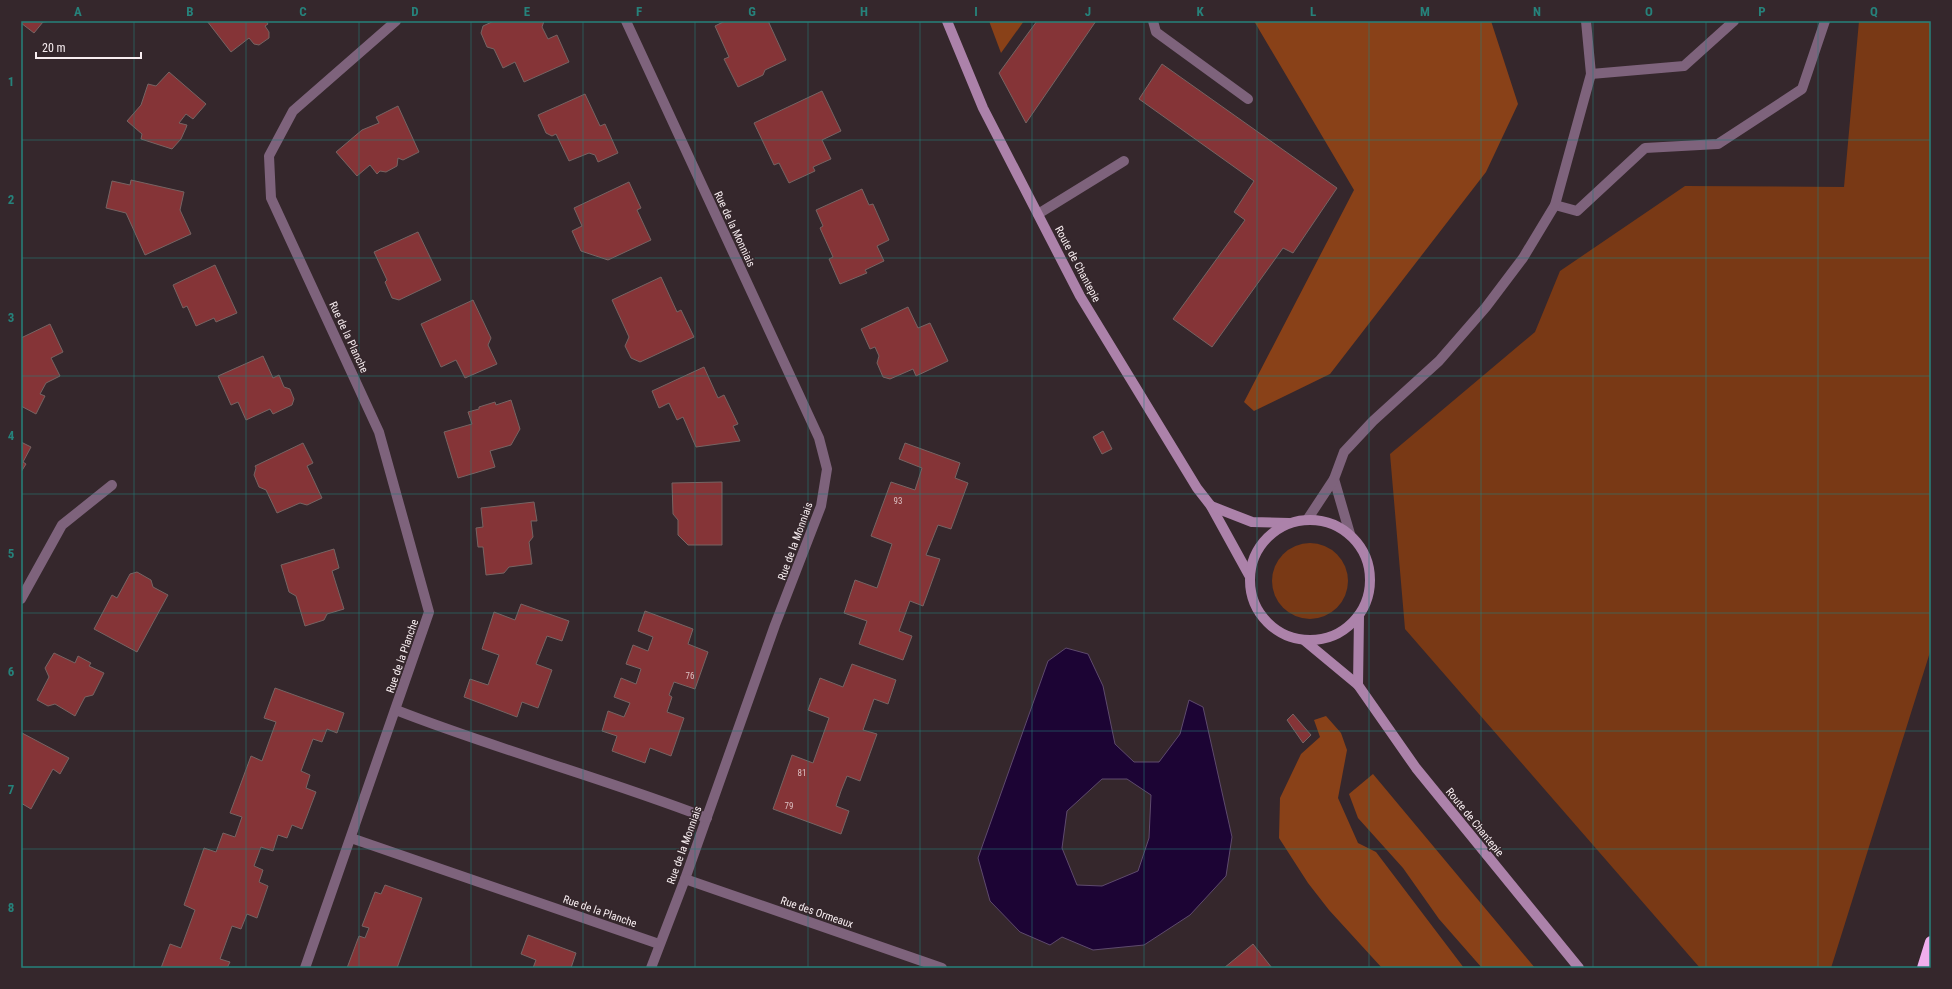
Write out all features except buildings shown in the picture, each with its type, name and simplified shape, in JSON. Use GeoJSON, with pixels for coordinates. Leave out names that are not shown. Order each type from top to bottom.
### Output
{"type":"FeatureCollection","features":[{"type":"Feature","properties":{"kind":"highway"},"geometry":{"type":"LineString","coordinates":[[1923,968],[1931,942]]}},
{"type":"Feature","properties":{"kind":"street","name":"Rue de la Planche"},"geometry":{"type":"LineString","coordinates":[[305,968],[429,612],[379,432],[271,198],[269,156],[293,111],[396,21]]}},
{"type":"Feature","properties":{"kind":"street","name":"Rue de la Monniais"},"geometry":{"type":"LineString","coordinates":[[626,21],[819,438],[827,469],[821,506],[775,625],[685,879],[651,968]]}},
{"type":"Feature","properties":{"kind":"street","name":"Route de Chantepie"},"geometry":{"type":"LineString","coordinates":[[947,21],[983,108],[1080,296],[1197,488],[1211,506],[1250,575]]}},
{"type":"Feature","properties":{"kind":"street"},"geometry":{"type":"LineString","coordinates":[[1153,21],[1156,32],[1248,99]]}},
{"type":"Feature","properties":{"kind":"street"},"geometry":{"type":"LineString","coordinates":[[1307,520],[1334,479],[1344,452],[1373,421],[1439,361],[1486,307],[1522,258],[1555,205],[1591,74],[1586,21]]}},
{"type":"Feature","properties":{"kind":"street"},"geometry":{"type":"LineString","coordinates":[[1591,74],[1684,66],[1734,21]]}},
{"type":"Feature","properties":{"kind":"street"},"geometry":{"type":"LineString","coordinates":[[1555,205],[1577,211],[1645,148],[1718,144],[1802,89],[1825,21]]}},
{"type":"Feature","properties":{"kind":"street"},"geometry":{"type":"LineString","coordinates":[[1038,214],[1124,161]]}},
{"type":"Feature","properties":{"kind":"street"},"geometry":{"type":"LineString","coordinates":[[1334,479],[1350,534]]}},
{"type":"Feature","properties":{"kind":"street"},"geometry":{"type":"LineString","coordinates":[[21,599],[62,525],[112,484]]}},
{"type":"Feature","properties":{"kind":"street"},"geometry":{"type":"LineString","coordinates":[[1211,506],[1252,522],[1289,523],[1307,520],[1322,521],[1337,526],[1350,534],[1362,548],[1369,565],[1371,583],[1368,601],[1359,617],[1344,631],[1325,639],[1305,641],[1286,636],[1270,627],[1258,612],[1250,594],[1250,575],[1254,558],[1262,543],[1274,531],[1289,523]]}},
{"type":"Feature","properties":{"kind":"street"},"geometry":{"type":"LineString","coordinates":[[1358,685],[1359,617]]}},
{"type":"Feature","properties":{"kind":"street","name":"Route de Chantepie"},"geometry":{"type":"LineString","coordinates":[[1305,641],[1358,685],[1416,768],[1579,968]]}},
{"type":"Feature","properties":{"kind":"street","name":"Rue de la Planche"},"geometry":{"type":"LineString","coordinates":[[396,710],[437,726],[555,764],[706,818]]}},
{"type":"Feature","properties":{"kind":"street","name":"Rue de la Planche"},"geometry":{"type":"LineString","coordinates":[[351,838],[659,944]]}},
{"type":"Feature","properties":{"kind":"street","name":"Rue des Ormeaux"},"geometry":{"type":"LineString","coordinates":[[685,879],[942,968]]}},
{"type":"Feature","properties":{"kind":"shaded area"},"geometry":{"type":"Polygon","coordinates":[[[989,21],[1024,21],[1001,53],[989,21]]]}},
{"type":"Feature","properties":{"kind":"shaded area"},"geometry":{"type":"Polygon","coordinates":[[[1254,21],[1491,21],[1518,104],[1486,172],[1330,374],[1254,411],[1244,402],[1354,190],[1254,21]]]}},
{"type":"Feature","properties":{"kind":"shaded area"},"geometry":{"type":"Polygon","coordinates":[[[1859,21],[1931,21],[1931,649],[1831,968],[1700,968],[1405,629],[1390,454],[1535,332],[1560,271],[1685,186],[1844,187],[1859,21]]]}},
{"type":"Feature","properties":{"kind":"shaded area"},"geometry":{"type":"Polygon","coordinates":[[[1303,543],[1317,543],[1331,549],[1342,560],[1348,574],[1348,588],[1345,596],[1337,608],[1331,613],[1317,619],[1303,619],[1289,613],[1278,602],[1272,588],[1272,574],[1278,560],[1289,549],[1303,543]]]}},
{"type":"Feature","properties":{"kind":"shaded area"},"geometry":{"type":"Polygon","coordinates":[[[1066,648],[1088,654],[1103,686],[1115,744],[1134,762],[1159,762],[1180,734],[1189,700],[1203,707],[1232,837],[1226,876],[1190,915],[1144,945],[1093,950],[1062,937],[1050,945],[1020,932],[990,901],[978,858],[1048,661],[1066,648]],[[1102,779],[1067,811],[1062,848],[1077,885],[1102,886],[1138,871],[1149,838],[1151,795],[1127,779],[1102,779]]]}},
{"type":"Feature","properties":{"kind":"shaded area"},"geometry":{"type":"Polygon","coordinates":[[[1326,716],[1341,733],[1347,750],[1338,798],[1358,843],[1376,852],[1464,968],[1382,968],[1329,910],[1308,883],[1279,838],[1280,798],[1301,754],[1320,737],[1314,720],[1326,716]]]}},
{"type":"Feature","properties":{"kind":"shaded area"},"geometry":{"type":"Polygon","coordinates":[[[1373,774],[1535,968],[1482,968],[1439,919],[1403,868],[1358,818],[1349,794],[1373,774]]]}}]}
